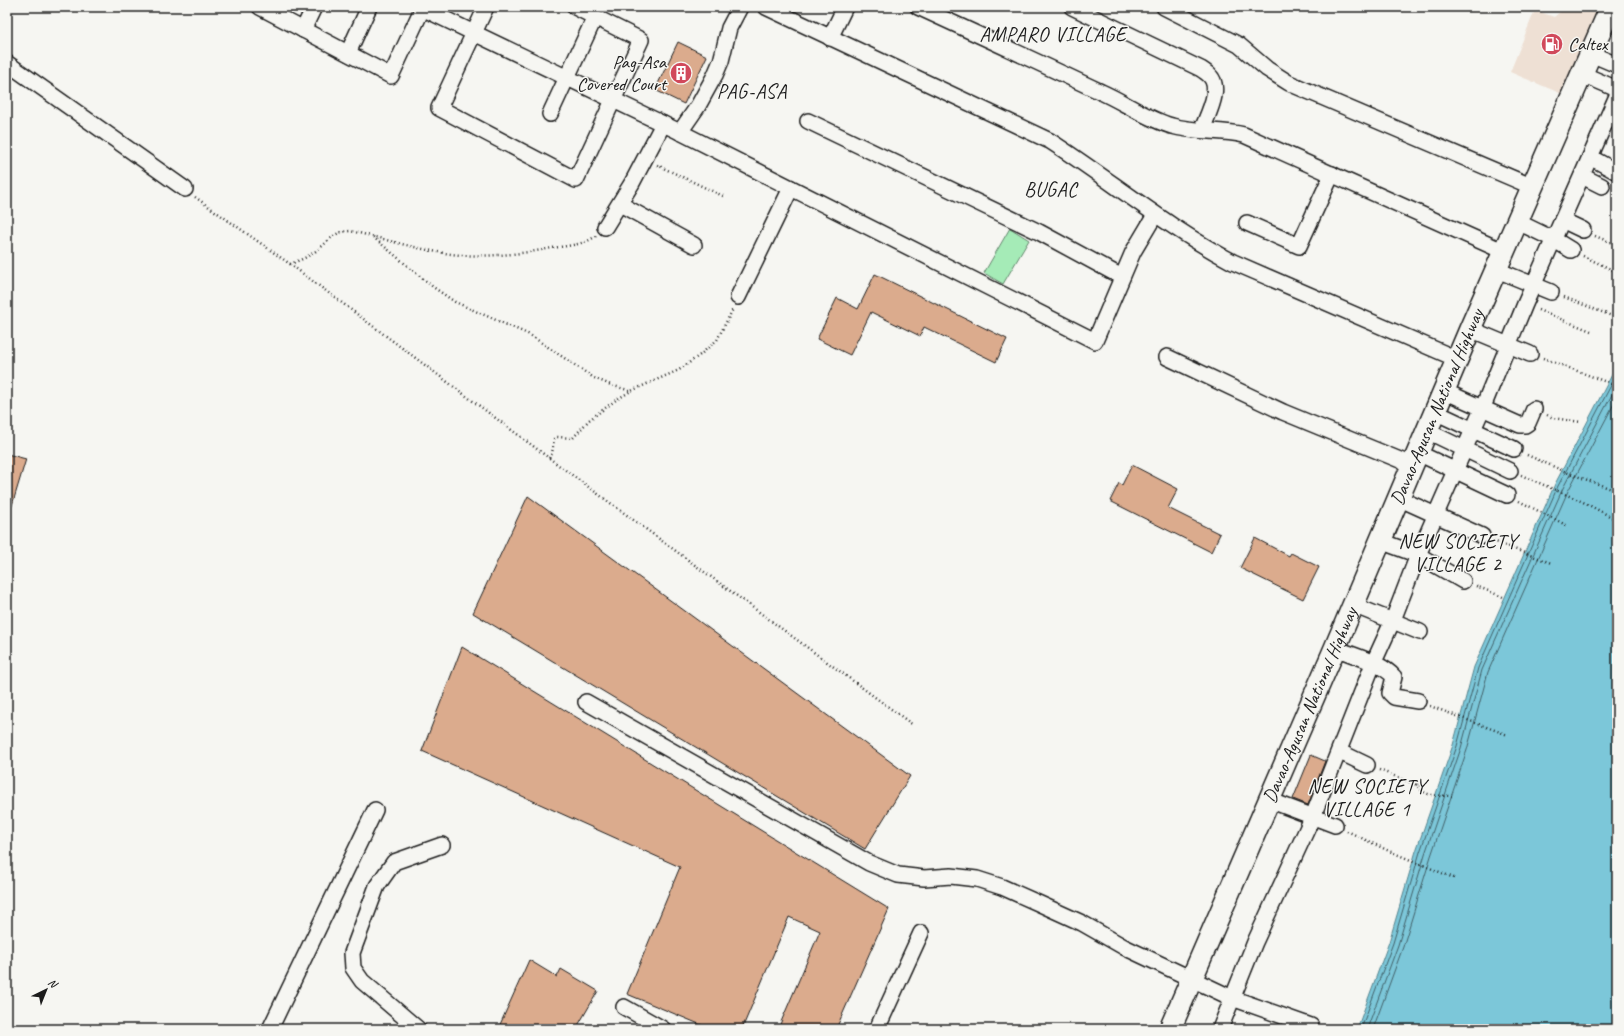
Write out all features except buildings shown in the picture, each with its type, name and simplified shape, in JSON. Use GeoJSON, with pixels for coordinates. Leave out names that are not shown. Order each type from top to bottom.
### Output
{"type":"FeatureCollection","features":[{"type":"Feature","properties":{"kind":"highway","name":"Davao-Agusan National Highway"},"geometry":{"type":"LineString","coordinates":[[1170,1029],[1335,648],[1470,329],[1582,74],[1612,12]]}},
{"type":"Feature","properties":{"kind":"street"},"geometry":{"type":"LineString","coordinates":[[260,7],[391,76],[423,8],[680,132],[1095,341],[1139,240],[1155,214]]}},
{"type":"Feature","properties":{"kind":"street"},"geometry":{"type":"LineString","coordinates":[[303,30],[314,7]]}},
{"type":"Feature","properties":{"kind":"street"},"geometry":{"type":"LineString","coordinates":[[348,53],[369,7]]}},
{"type":"Feature","properties":{"kind":"street"},"geometry":{"type":"LineString","coordinates":[[486,7],[439,108],[576,180],[641,40],[575,7]]}},
{"type":"Feature","properties":{"kind":"street"},"geometry":{"type":"LineString","coordinates":[[680,132],[698,106],[716,75],[729,28],[740,7]]}},
{"type":"Feature","properties":{"kind":"street"},"geometry":{"type":"LineString","coordinates":[[766,7],[1050,141],[1080,160],[1203,247],[1233,262],[1457,359]]}},
{"type":"Feature","properties":{"kind":"street"},"geometry":{"type":"LineString","coordinates":[[830,38],[845,7]]}},
{"type":"Feature","properties":{"kind":"street"},"geometry":{"type":"LineString","coordinates":[[918,7],[1120,101],[1156,120],[1172,126],[1230,132],[1244,135],[1332,174],[1501,261],[1534,284],[1551,292]]}},
{"type":"Feature","properties":{"kind":"street"},"geometry":{"type":"LineString","coordinates":[[1072,7],[1210,75],[1214,82],[1215,89],[1202,130]]}},
{"type":"Feature","properties":{"kind":"street"},"geometry":{"type":"LineString","coordinates":[[1164,7],[1239,45],[1267,69],[1289,83],[1533,186]]}},
{"type":"Feature","properties":{"kind":"street"},"geometry":{"type":"LineString","coordinates":[[550,114],[595,17]]}},
{"type":"Feature","properties":{"kind":"street"},"geometry":{"type":"LineString","coordinates":[[1591,54],[1617,65]]}},
{"type":"Feature","properties":{"kind":"street"},"geometry":{"type":"LineString","coordinates":[[7,63],[185,189]]}},
{"type":"Feature","properties":{"kind":"street"},"geometry":{"type":"LineString","coordinates":[[1582,74],[1617,90]]}},
{"type":"Feature","properties":{"kind":"street"},"geometry":{"type":"LineString","coordinates":[[1220,1029],[1255,942],[1314,816],[1373,664],[1393,620],[1418,555],[1483,408],[1508,344],[1553,239],[1617,96]]}},
{"type":"Feature","properties":{"kind":"street"},"geometry":{"type":"LineString","coordinates":[[808,121],[1032,229],[1122,277]]}},
{"type":"Feature","properties":{"kind":"street"},"geometry":{"type":"LineString","coordinates":[[605,227],[646,159],[663,124]]}},
{"type":"Feature","properties":{"kind":"street"},"geometry":{"type":"LineString","coordinates":[[1590,157],[1615,171]]}},
{"type":"Feature","properties":{"kind":"street"},"geometry":{"type":"LineString","coordinates":[[1247,223],[1299,246],[1332,174]]}},
{"type":"Feature","properties":{"kind":"street"},"geometry":{"type":"LineString","coordinates":[[1582,176],[1602,186]]}},
{"type":"Feature","properties":{"kind":"street"},"geometry":{"type":"LineString","coordinates":[[738,297],[791,188]]}},
{"type":"Feature","properties":{"kind":"street"},"geometry":{"type":"LineString","coordinates":[[620,204],[694,245]]}},
{"type":"Feature","properties":{"kind":"street"},"geometry":{"type":"LineString","coordinates":[[1562,220],[1583,230]]}},
{"type":"Feature","properties":{"kind":"street"},"geometry":{"type":"LineString","coordinates":[[1518,222],[1553,239],[1571,250]]}},
{"type":"Feature","properties":{"kind":"street"},"geometry":{"type":"LineString","coordinates":[[1470,329],[1530,354]]}},
{"type":"Feature","properties":{"kind":"street"},"geometry":{"type":"LineString","coordinates":[[1167,357],[1283,412],[1415,459],[1455,470],[1507,495]]}},
{"type":"Feature","properties":{"kind":"street"},"geometry":{"type":"LineString","coordinates":[[1444,391],[1525,425],[1528,423],[1534,409]]}},
{"type":"Feature","properties":{"kind":"street"},"geometry":{"type":"LineString","coordinates":[[1435,412],[1514,450]]}},
{"type":"Feature","properties":{"kind":"street"},"geometry":{"type":"LineString","coordinates":[[1427,431],[1510,470]]}},
{"type":"Feature","properties":{"kind":"street"},"geometry":{"type":"LineString","coordinates":[[1398,498],[1482,536]]}},
{"type":"Feature","properties":{"kind":"street"},"geometry":{"type":"LineString","coordinates":[[1380,541],[1418,555],[1463,581]]}},
{"type":"Feature","properties":{"kind":"street"},"geometry":{"type":"LineString","coordinates":[[1353,605],[1420,632]]}},
{"type":"Feature","properties":{"kind":"street"},"geometry":{"type":"LineString","coordinates":[[1335,648],[1373,664],[1394,676],[1390,693],[1392,696],[1398,699],[1418,701]]}},
{"type":"Feature","properties":{"kind":"street"},"geometry":{"type":"LineString","coordinates":[[586,702],[869,863],[898,875],[924,878],[951,876],[977,879],[1002,887],[1074,920],[1124,947],[1232,998],[1311,1026]]}},
{"type":"Feature","properties":{"kind":"street"},"geometry":{"type":"LineString","coordinates":[[1340,752],[1367,765]]}},
{"type":"Feature","properties":{"kind":"street"},"geometry":{"type":"LineString","coordinates":[[1269,800],[1335,825]]}},
{"type":"Feature","properties":{"kind":"street"},"geometry":{"type":"LineString","coordinates":[[270,1029],[375,810]]}},
{"type":"Feature","properties":{"kind":"street"},"geometry":{"type":"LineString","coordinates":[[418,1029],[362,981],[353,968],[352,953],[377,886],[394,862],[442,845]]}},
{"type":"Feature","properties":{"kind":"street"},"geometry":{"type":"LineString","coordinates":[[877,1029],[921,933]]}},
{"type":"Feature","properties":{"kind":"street"},"geometry":{"type":"LineString","coordinates":[[624,1006],[663,1029]]}},
{"type":"Feature","properties":{"kind":"path"},"geometry":{"type":"LineString","coordinates":[[646,159],[723,196]]}},
{"type":"Feature","properties":{"kind":"path"},"geometry":{"type":"LineString","coordinates":[[185,189],[290,264],[549,458],[913,725]]}},
{"type":"Feature","properties":{"kind":"path"},"geometry":{"type":"LineString","coordinates":[[290,264],[311,254],[322,247],[334,234],[341,232],[350,231],[434,251],[461,255],[491,255],[529,252],[587,241],[600,233],[605,227]]}},
{"type":"Feature","properties":{"kind":"path"},"geometry":{"type":"LineString","coordinates":[[1583,230],[1604,241],[1617,245]]}},
{"type":"Feature","properties":{"kind":"path"},"geometry":{"type":"LineString","coordinates":[[373,236],[433,287],[455,302],[530,335],[594,378],[631,391]]}},
{"type":"Feature","properties":{"kind":"path"},"geometry":{"type":"LineString","coordinates":[[1571,250],[1617,272]]}},
{"type":"Feature","properties":{"kind":"path"},"geometry":{"type":"LineString","coordinates":[[1551,292],[1617,318]]}},
{"type":"Feature","properties":{"kind":"path"},"geometry":{"type":"LineString","coordinates":[[549,458],[552,454],[554,438],[569,438],[576,436],[589,420],[612,403],[631,391],[679,370],[700,355],[717,340],[738,297]]}},
{"type":"Feature","properties":{"kind":"path"},"geometry":{"type":"LineString","coordinates":[[1536,309],[1591,331]]}},
{"type":"Feature","properties":{"kind":"path"},"geometry":{"type":"LineString","coordinates":[[1530,354],[1617,386]]}},
{"type":"Feature","properties":{"kind":"path"},"geometry":{"type":"LineString","coordinates":[[1534,409],[1553,418],[1581,422]]}},
{"type":"Feature","properties":{"kind":"path"},"geometry":{"type":"LineString","coordinates":[[1514,450],[1566,472],[1617,491]]}},
{"type":"Feature","properties":{"kind":"path"},"geometry":{"type":"LineString","coordinates":[[1510,470],[1583,502],[1617,520]]}},
{"type":"Feature","properties":{"kind":"path"},"geometry":{"type":"LineString","coordinates":[[1507,495],[1568,526]]}},
{"type":"Feature","properties":{"kind":"path"},"geometry":{"type":"LineString","coordinates":[[1482,536],[1551,563]]}},
{"type":"Feature","properties":{"kind":"path"},"geometry":{"type":"LineString","coordinates":[[1463,581],[1503,597]]}},
{"type":"Feature","properties":{"kind":"path"},"geometry":{"type":"LineString","coordinates":[[1418,701],[1508,734]]}},
{"type":"Feature","properties":{"kind":"path"},"geometry":{"type":"LineString","coordinates":[[1367,765],[1415,784],[1425,786]]}},
{"type":"Feature","properties":{"kind":"path"},"geometry":{"type":"LineString","coordinates":[[1415,784],[1422,792],[1429,796],[1452,796]]}},
{"type":"Feature","properties":{"kind":"path"},"geometry":{"type":"LineString","coordinates":[[1335,825],[1389,851],[1454,878]]}},
{"type":"Feature","properties":{"kind":"shaded area","name":"Caltex"},"geometry":{"type":"Polygon","coordinates":[[[1563,7],[1599,7],[1562,94],[1510,72],[1535,10],[1554,17],[1563,7]]]}},
{"type":"Feature","properties":{"kind":"green space"},"geometry":{"type":"Polygon","coordinates":[[[1010,228],[1029,240],[1003,284],[984,273],[1010,228]]]}},
{"type":"Feature","properties":{"kind":"water"},"geometry":{"type":"Polygon","coordinates":[[[1617,365],[1617,1029],[1357,1029],[1389,942],[1416,851],[1453,745],[1474,667],[1555,484],[1617,365]]]}},
{"type":"Feature","properties":{"kind":"place","name":"Caltex"},"geometry":{"type":"Point","coordinates":[1552,44]}},
{"type":"Feature","properties":{"kind":"place","name":"Pag-Asa Covered Court"},"geometry":{"type":"Point","coordinates":[681,73]}},
{"type":"Feature","properties":{"kind":"district","name":"AMPARO VILLAGE"},"geometry":{"type":"Point","coordinates":[1053,34]}},
{"type":"Feature","properties":{"kind":"district","name":"PAG-ASA"},"geometry":{"type":"Point","coordinates":[752,91]}},
{"type":"Feature","properties":{"kind":"district","name":"BUGAC"},"geometry":{"type":"Point","coordinates":[1051,189]}},
{"type":"Feature","properties":{"kind":"district","name":"NEW SOCIETY VILLAGE 2"},"geometry":{"type":"Point","coordinates":[1458,552]}},
{"type":"Feature","properties":{"kind":"district","name":"NEW SOCIETY VILLAGE 1"},"geometry":{"type":"Point","coordinates":[1367,798]}}]}
